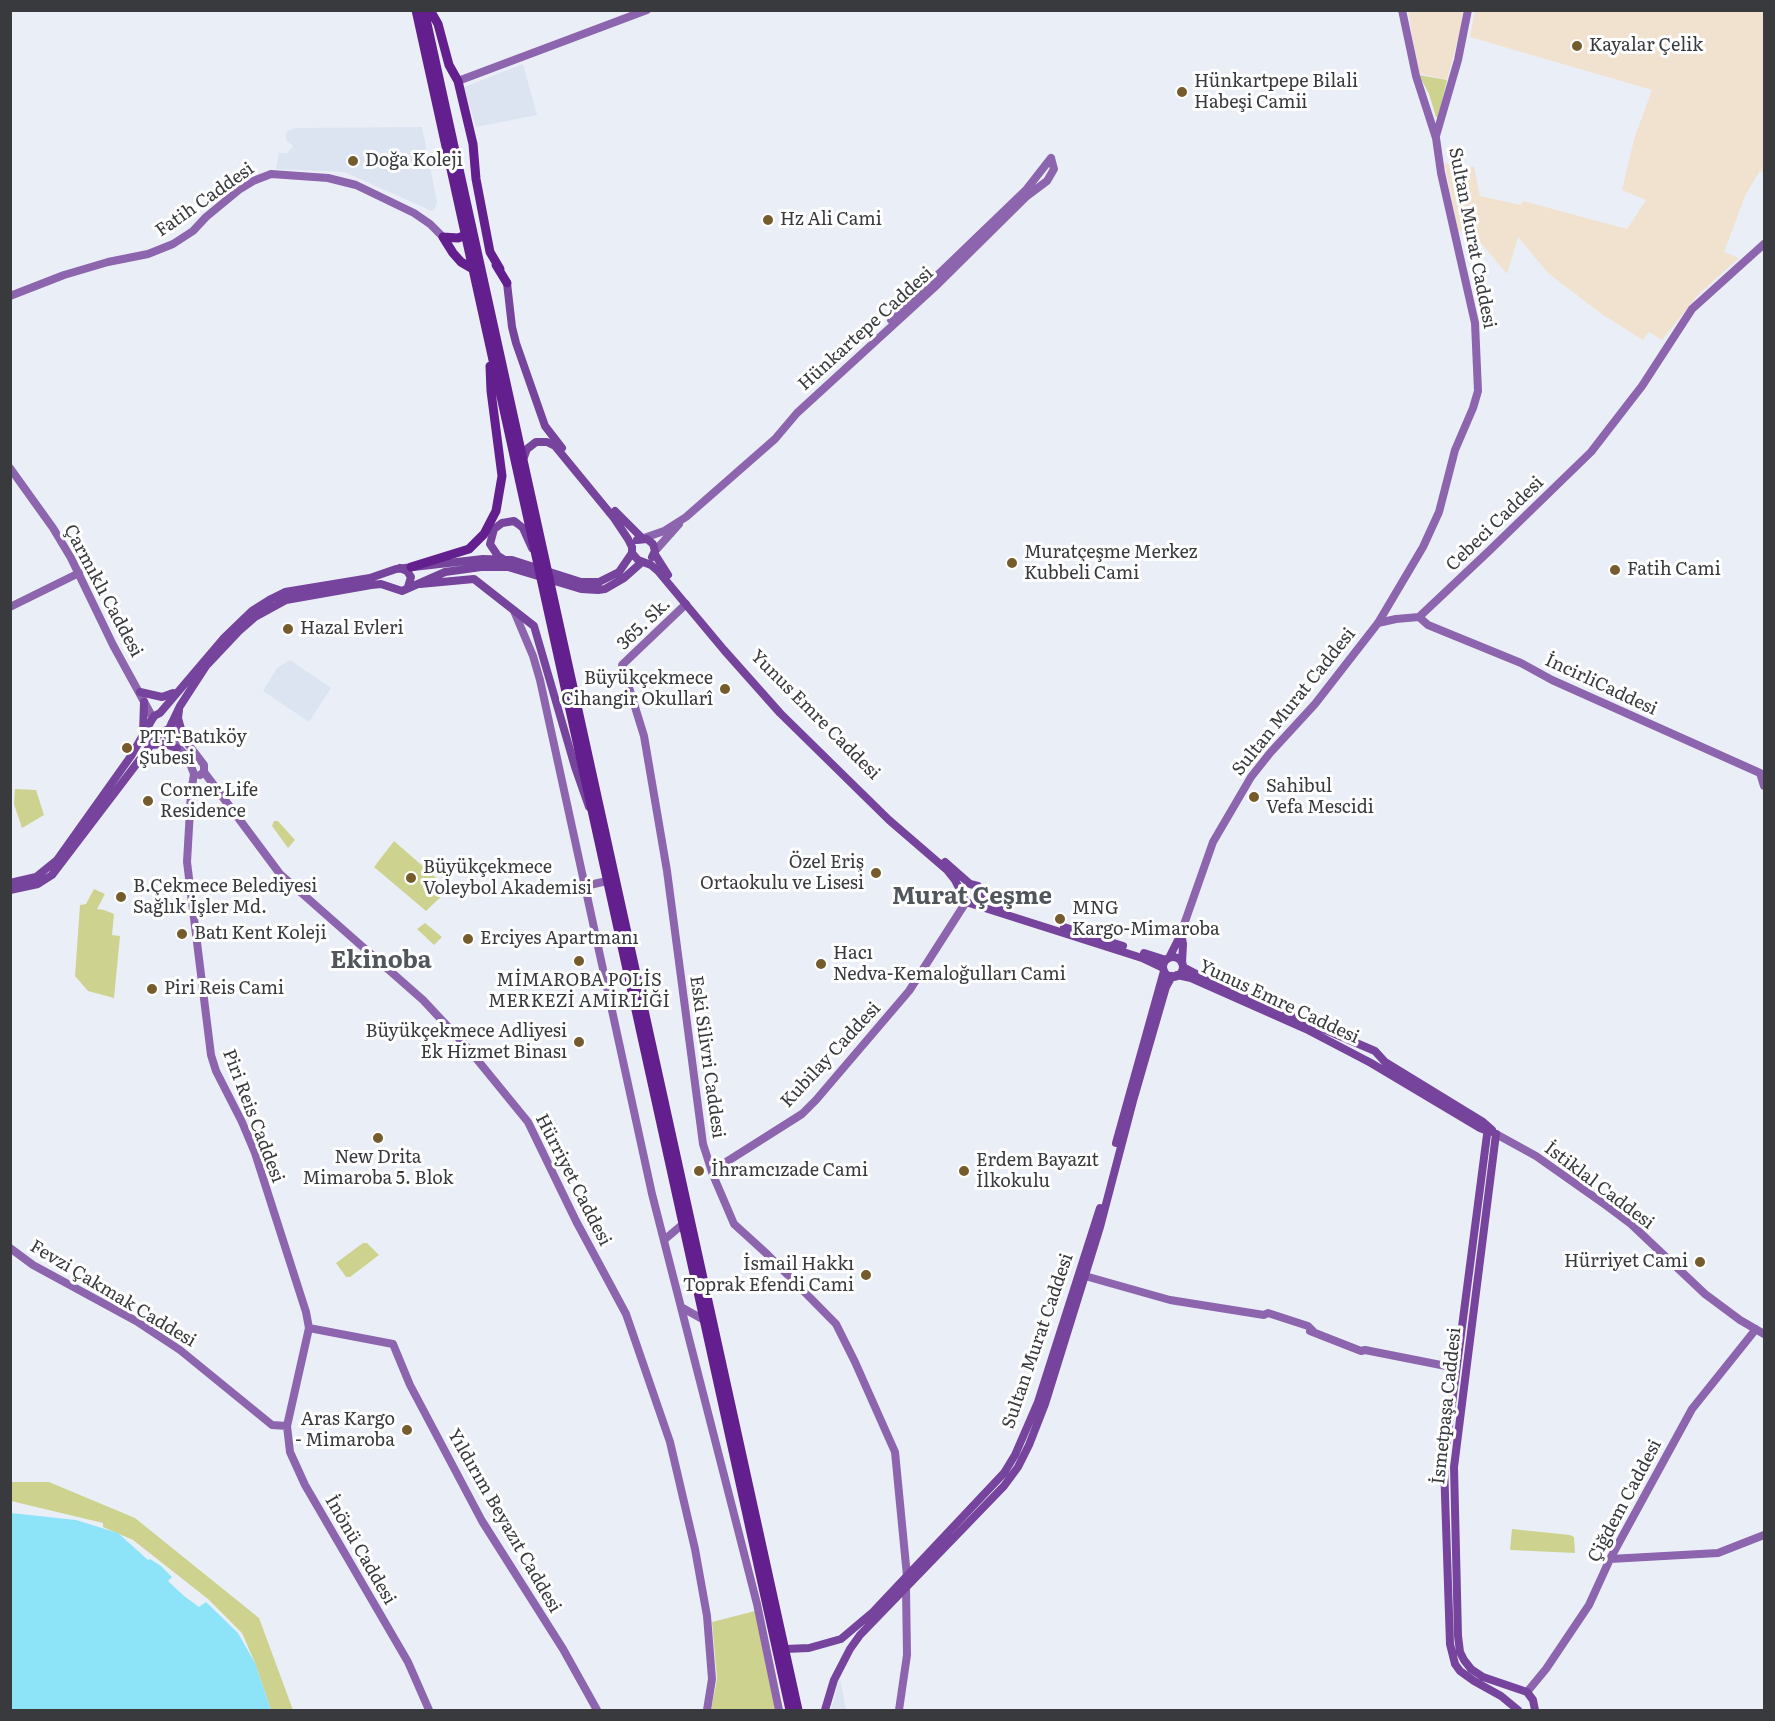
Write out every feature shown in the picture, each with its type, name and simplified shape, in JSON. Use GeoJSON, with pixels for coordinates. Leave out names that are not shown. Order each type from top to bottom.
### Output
{"type":"FeatureCollection","features":[{"type":"Feature","properties":{"kind":"highway"},"geometry":{"type":"LineString","coordinates":[[416,10],[790,1710]]}},
{"type":"Feature","properties":{"kind":"highway"},"geometry":{"type":"LineString","coordinates":[[424,10],[798,1710]]}},
{"type":"Feature","properties":{"kind":"highway"},"geometry":{"type":"LineString","coordinates":[[430,10],[438,24],[449,65],[458,81],[473,144],[476,179],[490,252],[507,284]]}},
{"type":"Feature","properties":{"kind":"highway"},"geometry":{"type":"LineString","coordinates":[[443,237],[458,238],[466,235]]}},
{"type":"Feature","properties":{"kind":"highway"},"geometry":{"type":"LineString","coordinates":[[443,237],[453,253],[474,269]]}},
{"type":"Feature","properties":{"kind":"highway"},"geometry":{"type":"LineString","coordinates":[[478,251],[500,269]]}},
{"type":"Feature","properties":{"kind":"highway"},"geometry":{"type":"LineString","coordinates":[[486,285],[492,278],[497,277],[501,277],[507,284]]}},
{"type":"Feature","properties":{"kind":"highway"},"geometry":{"type":"LineString","coordinates":[[411,567],[469,549],[484,534],[496,511],[502,476],[491,391],[490,343]]}},
{"type":"Feature","properties":{"kind":"main road"},"geometry":{"type":"LineString","coordinates":[[458,81],[647,10]]}},
{"type":"Feature","properties":{"kind":"main road","name":"Sultan Murat Caddesi"},"geometry":{"type":"LineString","coordinates":[[785,1649],[829,1644],[855,1634],[906,1588],[985,1507],[1018,1467],[1037,1425],[1082,1275],[1127,1099],[1166,964],[1181,933],[1213,842],[1251,777],[1315,704],[1378,623],[1432,528],[1443,498],[1455,450],[1478,391],[1475,324],[1441,173],[1436,138],[1416,76],[1402,10]]}},
{"type":"Feature","properties":{"kind":"main road"},"geometry":{"type":"LineString","coordinates":[[1436,138],[1458,60],[1468,10]]}},
{"type":"Feature","properties":{"kind":"main road","name":"Hünkartepe Caddesi"},"geometry":{"type":"LineString","coordinates":[[686,517],[774,439],[797,413],[855,358],[938,284],[1027,196],[1047,181],[1054,169],[1051,158]]}},
{"type":"Feature","properties":{"kind":"main road","name":"Fatih Caddesi"},"geometry":{"type":"LineString","coordinates":[[10,296],[64,275],[115,260],[148,254],[173,244],[193,231],[240,189],[271,174],[328,178],[356,185],[414,213],[443,237]]}},
{"type":"Feature","properties":{"kind":"main road","name":"Cebeci Caddesi"},"geometry":{"type":"LineString","coordinates":[[1419,617],[1591,452],[1642,386],[1692,309],[1764,244]]}},
{"type":"Feature","properties":{"kind":"main road"},"geometry":{"type":"LineString","coordinates":[[507,284],[512,327],[545,426],[619,516],[653,544],[654,552]]}},
{"type":"Feature","properties":{"kind":"main road"},"geometry":{"type":"LineString","coordinates":[[523,460],[527,449],[536,442],[548,442],[555,446],[614,518],[635,558],[658,571],[780,713],[889,820],[947,870],[970,903],[1166,964]]}},
{"type":"Feature","properties":{"kind":"main road","name":"Çarmıklı Caddesi"},"geometry":{"type":"LineString","coordinates":[[10,468],[53,528],[79,573],[113,645],[144,702],[155,717]]}},
{"type":"Feature","properties":{"kind":"main road"},"geometry":{"type":"LineString","coordinates":[[566,582],[591,583],[608,578],[619,572],[635,541],[664,531],[686,517]]}},
{"type":"Feature","properties":{"kind":"main road"},"geometry":{"type":"LineString","coordinates":[[538,562],[523,528],[514,521],[502,522],[494,530],[490,544],[498,556],[521,567],[591,591],[606,588],[624,578],[643,562],[651,559],[654,552],[686,517]]}},
{"type":"Feature","properties":{"kind":"main road","name":"Yunus Emre Caddesi"},"geometry":{"type":"LineString","coordinates":[[654,552],[687,603],[786,714],[896,819],[970,884]]}},
{"type":"Feature","properties":{"kind":"main road"},"geometry":{"type":"LineString","coordinates":[[10,883],[36,877],[57,860],[131,756],[155,717],[223,639],[252,610],[285,592],[370,578],[411,567],[503,559]]}},
{"type":"Feature","properties":{"kind":"main road"},"geometry":{"type":"LineString","coordinates":[[10,890],[38,884],[52,874],[162,732],[169,729],[183,700],[206,666],[255,616],[286,600],[381,584],[398,591],[445,572],[498,566],[521,567]]}},
{"type":"Feature","properties":{"kind":"main road"},"geometry":{"type":"LineString","coordinates":[[395,570],[407,570],[411,577],[411,586]]}},
{"type":"Feature","properties":{"kind":"main road"},"geometry":{"type":"LineString","coordinates":[[392,588],[389,582],[395,570]]}},
{"type":"Feature","properties":{"kind":"main road"},"geometry":{"type":"LineString","coordinates":[[10,607],[79,573]]}},
{"type":"Feature","properties":{"kind":"main road"},"geometry":{"type":"LineString","coordinates":[[411,586],[474,579],[536,630],[575,767],[594,820]]}},
{"type":"Feature","properties":{"kind":"main road","name":"365. Sk."},"geometry":{"type":"LineString","coordinates":[[622,665],[687,603]]}},
{"type":"Feature","properties":{"kind":"main road"},"geometry":{"type":"LineString","coordinates":[[514,611],[533,656],[540,680],[644,1160],[757,1604],[779,1710]]}},
{"type":"Feature","properties":{"kind":"main road"},"geometry":{"type":"LineString","coordinates":[[1378,623],[1419,617]]}},
{"type":"Feature","properties":{"kind":"main road","name":"İncirliCaddesi"},"geometry":{"type":"LineString","coordinates":[[1419,617],[1438,629],[1521,663],[1552,680],[1760,773],[1764,786]]}},
{"type":"Feature","properties":{"kind":"main road","name":"Eski Silivri Caddesi"},"geometry":{"type":"LineString","coordinates":[[622,665],[644,736],[668,876],[703,1144],[711,1171],[734,1224],[836,1324],[855,1362],[895,1452],[907,1576]]}},
{"type":"Feature","properties":{"kind":"main road"},"geometry":{"type":"LineString","coordinates":[[140,692],[162,697],[179,690]]}},
{"type":"Feature","properties":{"kind":"main road"},"geometry":{"type":"LineString","coordinates":[[140,692],[155,717],[153,728],[162,732],[188,758],[193,771],[198,775],[204,772],[204,765],[168,715],[155,717]]}},
{"type":"Feature","properties":{"kind":"main road"},"geometry":{"type":"LineString","coordinates":[[183,700],[178,718],[183,736]]}},
{"type":"Feature","properties":{"kind":"main road"},"geometry":{"type":"LineString","coordinates":[[142,738],[144,702]]}},
{"type":"Feature","properties":{"kind":"main road"},"geometry":{"type":"LineString","coordinates":[[152,745],[164,744],[177,748]]}},
{"type":"Feature","properties":{"kind":"main road"},"geometry":{"type":"LineString","coordinates":[[193,771],[194,762],[201,762]]}},
{"type":"Feature","properties":{"kind":"main road","name":"Piri Reis Caddesi"},"geometry":{"type":"LineString","coordinates":[[193,771],[187,862],[211,1055],[216,1071],[255,1153],[306,1312],[309,1329],[287,1426]]}},
{"type":"Feature","properties":{"kind":"main road","name":"Hürriyet Caddesi"},"geometry":{"type":"LineString","coordinates":[[204,772],[280,874],[423,1000],[478,1059],[528,1122],[567,1204],[626,1314],[670,1442],[691,1528],[707,1616],[712,1679],[707,1710]]}},
{"type":"Feature","properties":{"kind":"main road"},"geometry":{"type":"LineString","coordinates":[[585,886],[607,881]]}},
{"type":"Feature","properties":{"kind":"main road"},"geometry":{"type":"LineString","coordinates":[[962,894],[964,887],[970,884],[978,886],[982,896],[1007,909],[1166,964]]}},
{"type":"Feature","properties":{"kind":"main road"},"geometry":{"type":"LineString","coordinates":[[970,903],[978,902],[982,896]]}},
{"type":"Feature","properties":{"kind":"main road","name":"Kubilay Caddesi"},"geometry":{"type":"LineString","coordinates":[[711,1171],[801,1114],[816,1100],[909,991],[970,903]]}},
{"type":"Feature","properties":{"kind":"main road"},"geometry":{"type":"LineString","coordinates":[[1181,933],[1183,965]]}},
{"type":"Feature","properties":{"kind":"main road"},"geometry":{"type":"LineString","coordinates":[[1166,964],[1174,958],[1204,978],[1375,1052],[1385,1062],[1490,1130]]}},
{"type":"Feature","properties":{"kind":"main road","name":"Yunus Emre Caddesi"},"geometry":{"type":"LineString","coordinates":[[1166,964],[1175,976],[1191,978],[1306,1029],[1490,1130]]}},
{"type":"Feature","properties":{"kind":"main road","name":"Sultan Murat Caddesi"},"geometry":{"type":"LineString","coordinates":[[1082,1275],[1100,1227],[1166,987],[1183,965]]}},
{"type":"Feature","properties":{"kind":"main road"},"geometry":{"type":"LineString","coordinates":[[1368,1062],[1366,1052],[1375,1052]]}},
{"type":"Feature","properties":{"kind":"main road","name":"İsmetpaşa Caddesi"},"geometry":{"type":"LineString","coordinates":[[1451,1536],[1454,1467],[1490,1130]]}},
{"type":"Feature","properties":{"kind":"main road","name":"İstiklal Caddesi"},"geometry":{"type":"LineString","coordinates":[[1490,1130],[1536,1156],[1607,1206],[1636,1229],[1705,1294],[1740,1320],[1764,1334]]}},
{"type":"Feature","properties":{"kind":"main road"},"geometry":{"type":"LineString","coordinates":[[664,1240],[682,1224]]}},
{"type":"Feature","properties":{"kind":"main road","name":"Fevzi Çakmak Caddesi"},"geometry":{"type":"LineString","coordinates":[[10,1248],[33,1265],[136,1322],[180,1350],[272,1425],[287,1426]]}},
{"type":"Feature","properties":{"kind":"main road","name":"İsmetpaşa Caddesi"},"geometry":{"type":"LineString","coordinates":[[1475,1268],[1456,1368],[1444,1466],[1451,1536],[1454,1619],[1460,1652],[1468,1666],[1483,1677],[1525,1691]]}},
{"type":"Feature","properties":{"kind":"main road"},"geometry":{"type":"LineString","coordinates":[[1082,1275],[1197,1305],[1264,1315],[1322,1334],[1361,1351],[1466,1370]]}},
{"type":"Feature","properties":{"kind":"main road"},"geometry":{"type":"LineString","coordinates":[[681,1307],[704,1320]]}},
{"type":"Feature","properties":{"kind":"main road","name":"Yıldırım Beyazıt Caddesi"},"geometry":{"type":"LineString","coordinates":[[309,1329],[393,1344],[415,1395],[482,1521],[563,1649],[597,1710]]}},
{"type":"Feature","properties":{"kind":"main road","name":"Çiğdem Caddesi"},"geometry":{"type":"LineString","coordinates":[[1525,1691],[1546,1669],[1584,1613],[1610,1559],[1692,1409],[1756,1329]]}},
{"type":"Feature","properties":{"kind":"main road","name":"Sultan Murat Caddesi"},"geometry":{"type":"LineString","coordinates":[[825,1710],[855,1634],[1004,1473],[1015,1455],[1058,1351]]}},
{"type":"Feature","properties":{"kind":"main road","name":"İnönü Caddesi"},"geometry":{"type":"LineString","coordinates":[[287,1426],[290,1452],[305,1485],[408,1662],[429,1710]]}},
{"type":"Feature","properties":{"kind":"main road"},"geometry":{"type":"LineString","coordinates":[[1444,1466],[1454,1467]]}},
{"type":"Feature","properties":{"kind":"main road"},"geometry":{"type":"LineString","coordinates":[[1610,1559],[1718,1553],[1764,1535]]}},
{"type":"Feature","properties":{"kind":"main road"},"geometry":{"type":"LineString","coordinates":[[899,1710],[907,1655],[907,1576]]}},
{"type":"Feature","properties":{"kind":"main road","name":"İsmetpaşa Caddesi"},"geometry":{"type":"LineString","coordinates":[[1454,1619],[1450,1644],[1455,1664],[1469,1678],[1502,1696],[1515,1708]]}},
{"type":"Feature","properties":{"kind":"main road"},"geometry":{"type":"LineString","coordinates":[[1515,1708],[1514,1696],[1525,1691],[1532,1708]]}},
{"type":"Feature","properties":{"kind":"shaded area"},"geometry":{"type":"Polygon","coordinates":[[[1475,10],[1764,11],[1764,173],[1760,171],[1746,194],[1724,252],[1739,258],[1698,295],[1662,340],[1649,332],[1643,340],[1603,315],[1548,273],[1518,237],[1507,274],[1470,230],[1458,231],[1444,163],[1474,167],[1480,196],[1521,205],[1523,201],[1627,229],[1646,200],[1622,190],[1634,139],[1652,90],[1470,37],[1475,10]]]}},
{"type":"Feature","properties":{"kind":"shaded area"},"geometry":{"type":"Polygon","coordinates":[[[1408,11],[1463,11],[1460,32],[1447,80],[1418,73],[1408,11]]]}},
{"type":"Feature","properties":{"kind":"shaded area"},"geometry":{"type":"Polygon","coordinates":[[[523,64],[537,115],[476,127],[464,87],[523,64]]]}},
{"type":"Feature","properties":{"kind":"shaded area","name":"Doğa Koleji"},"geometry":{"type":"Polygon","coordinates":[[[422,127],[437,202],[432,211],[344,172],[276,169],[279,153],[287,153],[293,146],[286,140],[286,132],[294,128],[422,127]]]}},
{"type":"Feature","properties":{"kind":"shaded area"},"geometry":{"type":"Polygon","coordinates":[[[290,660],[331,688],[309,722],[263,691],[277,668],[290,660]]]}},
{"type":"Feature","properties":{"kind":"shaded area"},"geometry":{"type":"Polygon","coordinates":[[[840,1678],[846,1710],[831,1710],[840,1678]]]}},
{"type":"Feature","properties":{"kind":"green space"},"geometry":{"type":"Polygon","coordinates":[[[1419,75],[1447,80],[1438,118],[1429,94],[1419,75]]]}},
{"type":"Feature","properties":{"kind":"green space"},"geometry":{"type":"Polygon","coordinates":[[[15,789],[36,790],[44,815],[22,828],[14,804],[15,789]]]}},
{"type":"Feature","properties":{"kind":"green space"},"geometry":{"type":"Polygon","coordinates":[[[274,821],[278,821],[295,840],[288,848],[272,826],[274,821]]]}},
{"type":"Feature","properties":{"kind":"green space","name":"Büyükçekmece Voleybol Akademisi"},"geometry":{"type":"Polygon","coordinates":[[[394,841],[449,889],[426,911],[374,867],[394,841]]]}},
{"type":"Feature","properties":{"kind":"green space"},"geometry":{"type":"Polygon","coordinates":[[[94,889],[105,894],[97,909],[114,914],[112,935],[120,936],[114,998],[88,991],[75,976],[80,905],[86,904],[94,889]]]}},
{"type":"Feature","properties":{"kind":"green space"},"geometry":{"type":"Polygon","coordinates":[[[425,923],[442,937],[434,945],[417,929],[425,923]]]}},
{"type":"Feature","properties":{"kind":"green space"},"geometry":{"type":"Polygon","coordinates":[[[363,1243],[367,1243],[379,1255],[350,1277],[346,1277],[336,1263],[363,1243]]]}},
{"type":"Feature","properties":{"kind":"green space"},"geometry":{"type":"Polygon","coordinates":[[[11,1482],[49,1482],[135,1518],[259,1618],[293,1710],[271,1710],[242,1633],[208,1599],[133,1540],[103,1527],[103,1523],[11,1501],[11,1482]]]}},
{"type":"Feature","properties":{"kind":"green space"},"geometry":{"type":"Polygon","coordinates":[[[1512,1529],[1570,1535],[1574,1537],[1575,1553],[1510,1550],[1512,1529]]]}},
{"type":"Feature","properties":{"kind":"green space"},"geometry":{"type":"Polygon","coordinates":[[[755,1611],[779,1710],[711,1710],[717,1679],[712,1622],[755,1611]]]}},
{"type":"Feature","properties":{"kind":"water"},"geometry":{"type":"Polygon","coordinates":[[[11,1513],[76,1520],[118,1533],[148,1560],[161,1566],[172,1577],[168,1581],[184,1596],[199,1607],[206,1602],[238,1633],[255,1663],[271,1710],[11,1710],[11,1513]]]}},
{"type":"Feature","properties":{"kind":"place","name":"Kayalar Çelik"},"geometry":{"type":"Point","coordinates":[1577,46]}},
{"type":"Feature","properties":{"kind":"place","name":"Hünkartpepe Bilali Habeşi Camii"},"geometry":{"type":"Point","coordinates":[1182,92]}},
{"type":"Feature","properties":{"kind":"place","name":"Doğa Koleji"},"geometry":{"type":"Point","coordinates":[353,161]}},
{"type":"Feature","properties":{"kind":"place","name":"Hz Ali Cami"},"geometry":{"type":"Point","coordinates":[768,220]}},
{"type":"Feature","properties":{"kind":"place","name":"Muratçeşme Merkez Kubbeli Cami"},"geometry":{"type":"Point","coordinates":[1012,563]}},
{"type":"Feature","properties":{"kind":"place","name":"Fatih Cami"},"geometry":{"type":"Point","coordinates":[1615,570]}},
{"type":"Feature","properties":{"kind":"place","name":"Hazal Evleri"},"geometry":{"type":"Point","coordinates":[288,629]}},
{"type":"Feature","properties":{"kind":"place","name":"Büyükçekmece Cihangir Okullarî"},"geometry":{"type":"Point","coordinates":[725,689]}},
{"type":"Feature","properties":{"kind":"place","name":"PTT-Batıköy Şubesi"},"geometry":{"type":"Point","coordinates":[127,748]}},
{"type":"Feature","properties":{"kind":"place","name":"Sahibul Vefa Mescidi"},"geometry":{"type":"Point","coordinates":[1254,797]}},
{"type":"Feature","properties":{"kind":"place","name":"Corner Life Residence"},"geometry":{"type":"Point","coordinates":[148,801]}},
{"type":"Feature","properties":{"kind":"place","name":"Özel Eriş Ortaokulu ve Lisesi"},"geometry":{"type":"Point","coordinates":[876,873]}},
{"type":"Feature","properties":{"kind":"place","name":"Büyükçekmece Voleybol Akademisi"},"geometry":{"type":"Point","coordinates":[411,878]}},
{"type":"Feature","properties":{"kind":"place","name":"B.Çekmece Belediyesi Sağlık İşler Md."},"geometry":{"type":"Point","coordinates":[121,897]}},
{"type":"Feature","properties":{"kind":"place","name":"MNG Kargo-Mimaroba"},"geometry":{"type":"Point","coordinates":[1060,919]}},
{"type":"Feature","properties":{"kind":"place","name":"Batı Kent Koleji"},"geometry":{"type":"Point","coordinates":[182,934]}},
{"type":"Feature","properties":{"kind":"place","name":"Erciyes Apartmanı"},"geometry":{"type":"Point","coordinates":[468,939]}},
{"type":"Feature","properties":{"kind":"place","name":"MİMAROBA POLİS MERKEZİ AMİRLİĞİ"},"geometry":{"type":"Point","coordinates":[579,961]}},
{"type":"Feature","properties":{"kind":"place","name":"Hacı Nedva-Kemaloğulları Cami"},"geometry":{"type":"Point","coordinates":[821,964]}},
{"type":"Feature","properties":{"kind":"place","name":"Piri Reis Cami"},"geometry":{"type":"Point","coordinates":[152,989]}},
{"type":"Feature","properties":{"kind":"place","name":"Büyükçekmece Adliyesi Ek Hizmet Binası"},"geometry":{"type":"Point","coordinates":[579,1042]}},
{"type":"Feature","properties":{"kind":"place","name":"New Drita Mimaroba 5. Blok"},"geometry":{"type":"Point","coordinates":[378,1138]}},
{"type":"Feature","properties":{"kind":"place","name":"İhramcızade Cami"},"geometry":{"type":"Point","coordinates":[699,1171]}},
{"type":"Feature","properties":{"kind":"place","name":"Erdem Bayazıt İlkokulu"},"geometry":{"type":"Point","coordinates":[964,1171]}},
{"type":"Feature","properties":{"kind":"place","name":"Hürriyet Cami"},"geometry":{"type":"Point","coordinates":[1700,1262]}},
{"type":"Feature","properties":{"kind":"place","name":"İsmail Hakkı Toprak Efendi Cami"},"geometry":{"type":"Point","coordinates":[866,1275]}},
{"type":"Feature","properties":{"kind":"place","name":"Aras Kargo - Mimaroba"},"geometry":{"type":"Point","coordinates":[407,1430]}},
{"type":"Feature","properties":{"kind":"district","name":"Murat Çeşme"},"geometry":{"type":"Point","coordinates":[972,897]}},
{"type":"Feature","properties":{"kind":"district","name":"Ekinoba"},"geometry":{"type":"Point","coordinates":[381,961]}}]}
